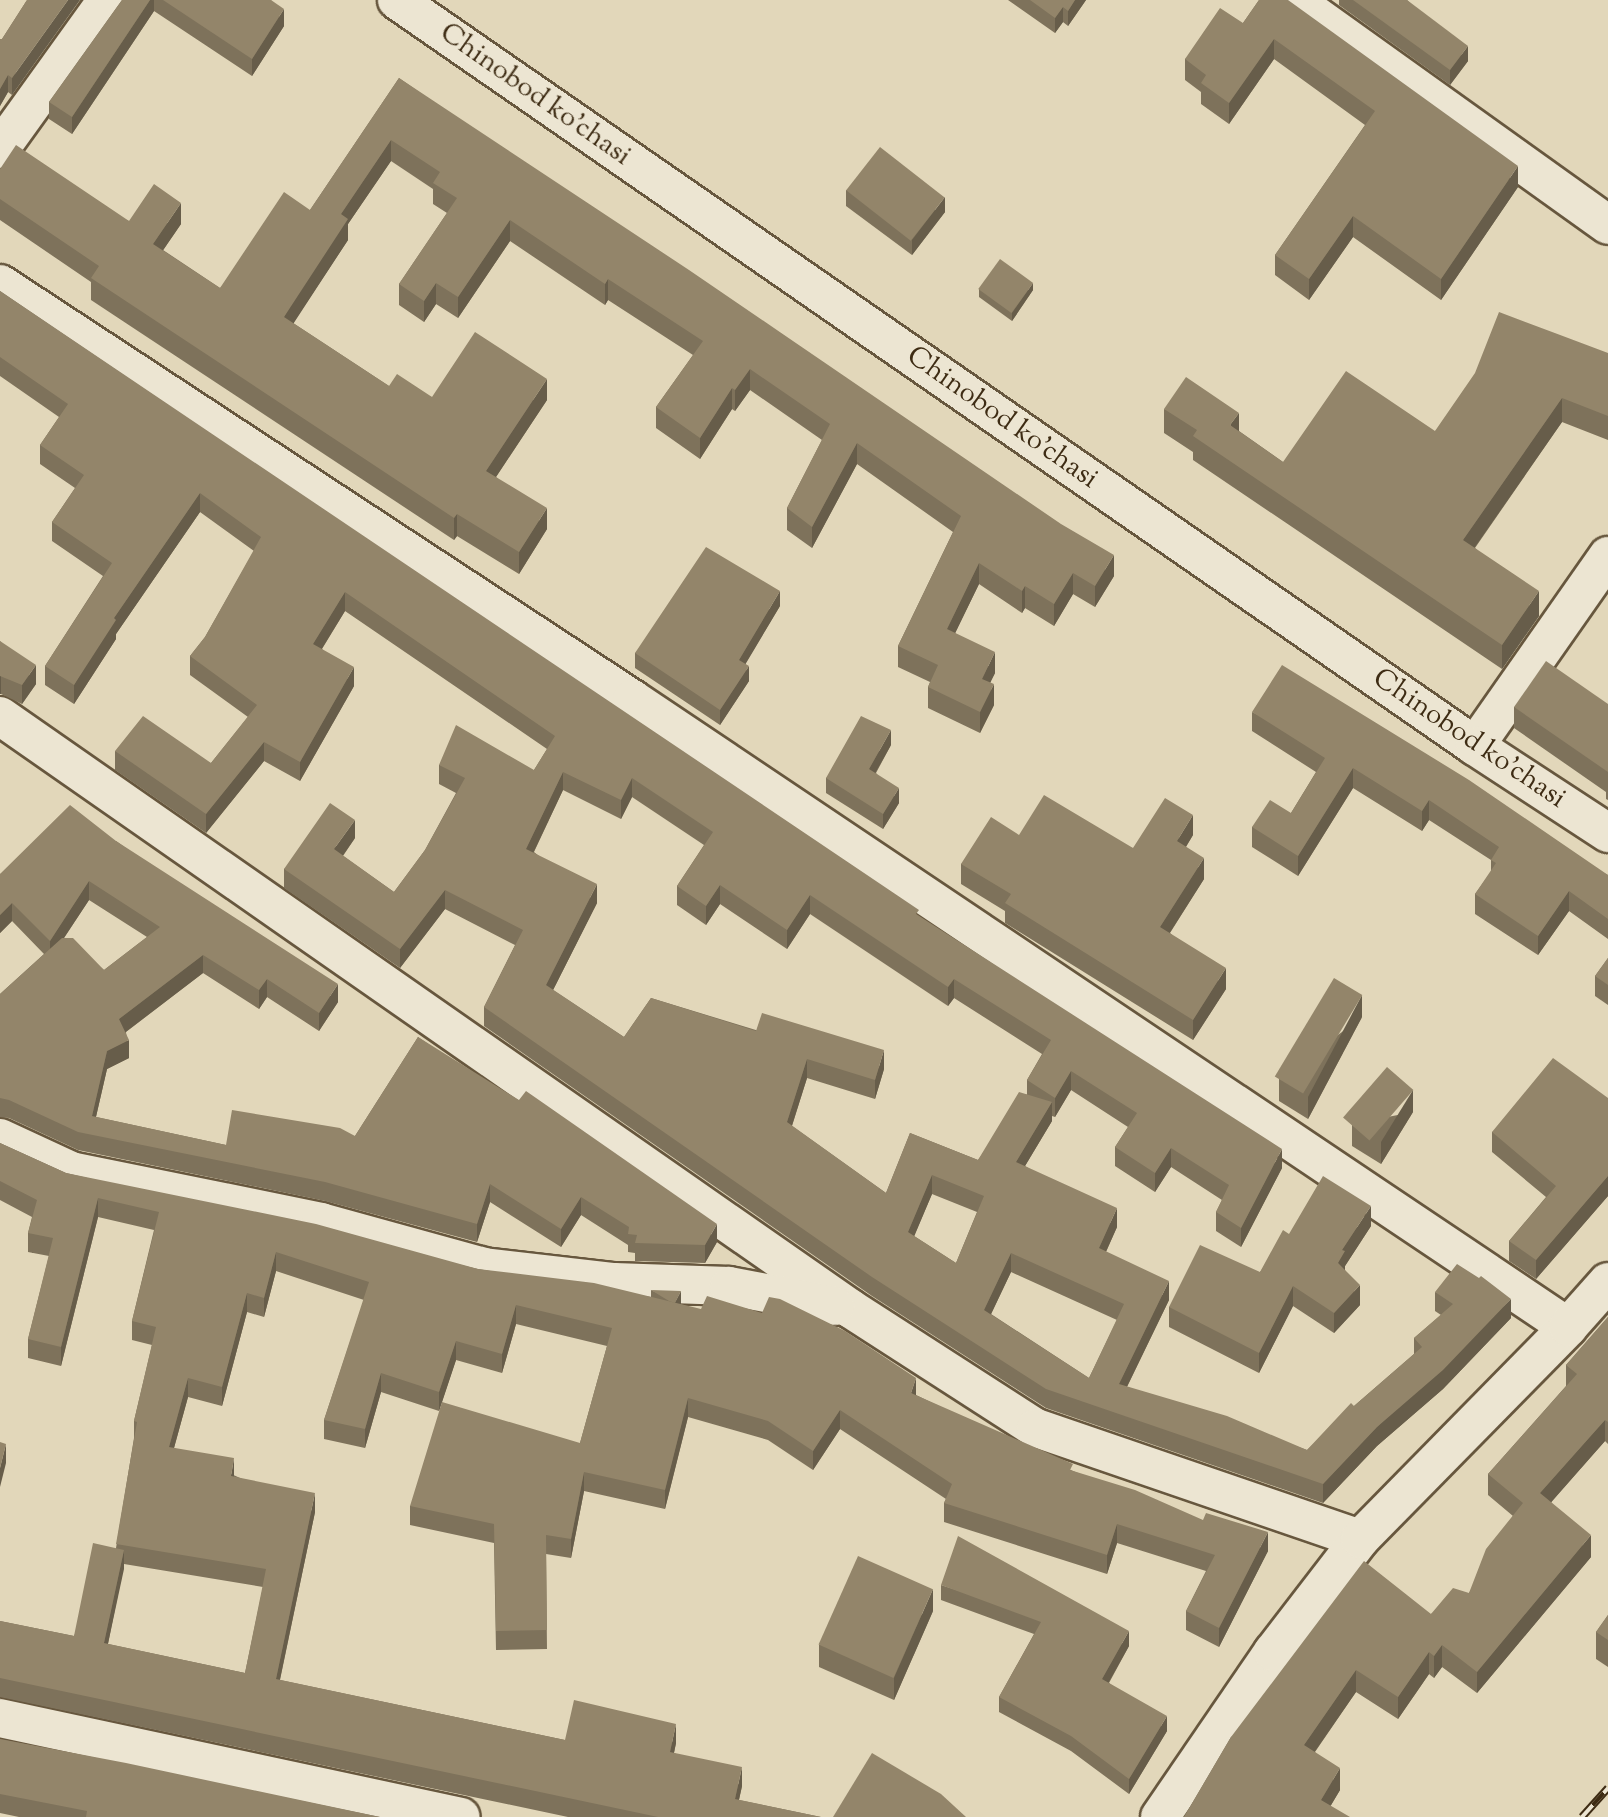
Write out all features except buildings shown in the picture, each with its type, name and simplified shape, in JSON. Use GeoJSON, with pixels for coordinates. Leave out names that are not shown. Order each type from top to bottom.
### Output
{"type":"FeatureCollection","features":[{"type":"Feature","properties":{"kind":"street"},"geometry":{"type":"LineString","coordinates":[[0,149],[107,0]]}},
{"type":"Feature","properties":{"kind":"street","name":"Chinobod ko'chasi"},"geometry":{"type":"LineString","coordinates":[[397,0],[1475,746],[1608,833]]}},
{"type":"Feature","properties":{"kind":"street"},"geometry":{"type":"LineString","coordinates":[[1294,0],[1608,225]]}},
{"type":"Feature","properties":{"kind":"street"},"geometry":{"type":"LineString","coordinates":[[0,284],[632,699],[1568,1327]]}},
{"type":"Feature","properties":{"kind":"street"},"geometry":{"type":"LineString","coordinates":[[1475,746],[1608,556]]}},
{"type":"Feature","properties":{"kind":"street"},"geometry":{"type":"LineString","coordinates":[[0,716],[850,1309],[1036,1428],[1360,1539]]}},
{"type":"Feature","properties":{"kind":"street"},"geometry":{"type":"LineString","coordinates":[[0,1138],[71,1171],[321,1222],[484,1267],[614,1282],[729,1286],[850,1309]]}},
{"type":"Feature","properties":{"kind":"street"},"geometry":{"type":"LineString","coordinates":[[1160,1817],[1273,1651],[1360,1539],[1568,1327],[1608,1282]]}},
{"type":"Feature","properties":{"kind":"street"},"geometry":{"type":"LineString","coordinates":[[0,1718],[460,1817]]}},
{"type":"Feature","properties":{"kind":"railway"},"geometry":{"type":"LineString","coordinates":[[1582,1817],[1608,1788]]}}]}
